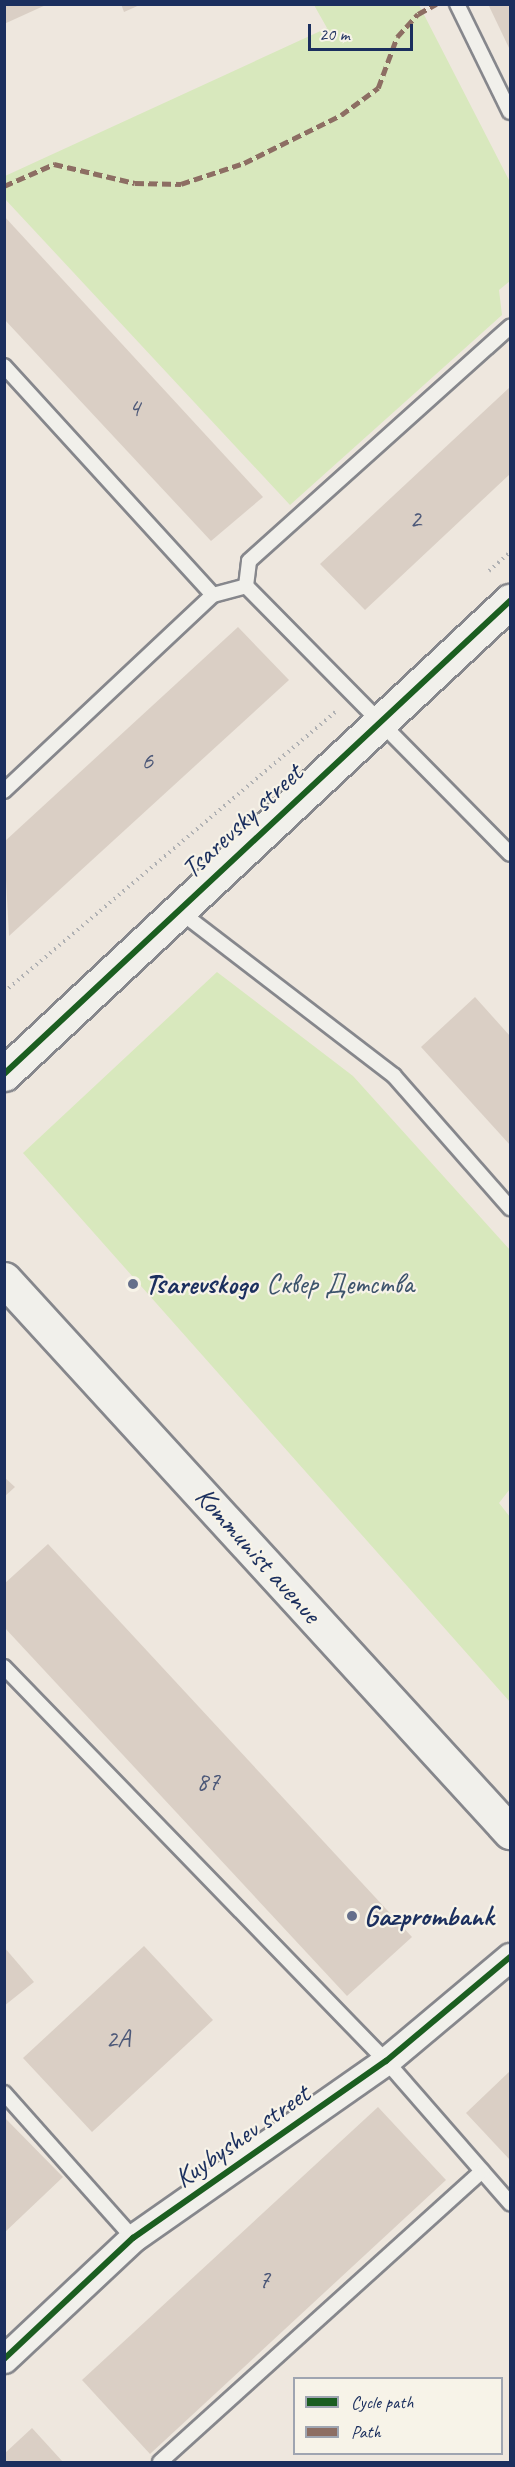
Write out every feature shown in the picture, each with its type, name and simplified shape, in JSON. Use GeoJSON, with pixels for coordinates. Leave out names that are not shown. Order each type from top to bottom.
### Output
{"type":"FeatureCollection","features":[{"type":"Feature","properties":{"kind":"main road","name":"Tsarevsky street"},"geometry":{"type":"LineString","coordinates":[[4,1074],[510,601]]}},
{"type":"Feature","properties":{"kind":"main road","name":"Kommunist avenue"},"geometry":{"type":"LineString","coordinates":[[4,1279],[510,1832]]}},
{"type":"Feature","properties":{"kind":"street","name":"Kuybyshev street"},"geometry":{"type":"LineString","coordinates":[[4,2359],[133,2238],[386,2061],[510,1957]]}},
{"type":"Feature","properties":{"kind":"lane"},"geometry":{"type":"LineString","coordinates":[[457,4],[510,112]]}},
{"type":"Feature","properties":{"kind":"lane"},"geometry":{"type":"LineString","coordinates":[[246,586],[249,561],[510,327]]}},
{"type":"Feature","properties":{"kind":"lane"},"geometry":{"type":"LineString","coordinates":[[4,366],[213,595]]}},
{"type":"Feature","properties":{"kind":"lane"},"geometry":{"type":"LineString","coordinates":[[4,791],[213,595],[246,586]]}},
{"type":"Feature","properties":{"kind":"lane"},"geometry":{"type":"LineString","coordinates":[[246,586],[510,854]]}},
{"type":"Feature","properties":{"kind":"lane"},"geometry":{"type":"LineString","coordinates":[[178,910],[394,1076],[510,1208]]}},
{"type":"Feature","properties":{"kind":"lane"},"geometry":{"type":"LineString","coordinates":[[4,1667],[386,2061],[510,2203]]}},
{"type":"Feature","properties":{"kind":"lane"},"geometry":{"type":"LineString","coordinates":[[4,2092],[133,2238]]}},
{"type":"Feature","properties":{"kind":"lane"},"geometry":{"type":"LineString","coordinates":[[160,2463],[482,2171]]}},
{"type":"Feature","properties":{"kind":"path"},"geometry":{"type":"LineString","coordinates":[[4,992],[355,695]]}},
{"type":"Feature","properties":{"kind":"green space"},"geometry":{"type":"Polygon","coordinates":[[[314,5],[419,5],[510,182],[510,281],[499,290],[502,315],[290,505],[5,199],[5,176],[327,28],[314,5]]]}},
{"type":"Feature","properties":{"kind":"green space","name":"Сквер Детства"},"geometry":{"type":"Polygon","coordinates":[[[217,972],[353,1076],[510,1250],[510,1489],[499,1503],[510,1517],[510,1702],[23,1153],[217,972]]]}},
{"type":"Feature","properties":{"kind":"building"},"geometry":{"type":"Polygon","coordinates":[[[4,4],[48,4],[4,24],[4,4]]]}},
{"type":"Feature","properties":{"kind":"building"},"geometry":{"type":"Polygon","coordinates":[[[121,4],[142,4],[124,12],[121,4]]]}},
{"type":"Feature","properties":{"kind":"building"},"geometry":{"type":"Polygon","coordinates":[[[488,4],[510,4],[510,50],[488,4]]]}},
{"type":"Feature","properties":{"kind":"building"},"geometry":{"type":"Polygon","coordinates":[[[4,216],[263,497],[211,541],[4,319],[4,216]]]}},
{"type":"Feature","properties":{"kind":"building"},"geometry":{"type":"Polygon","coordinates":[[[510,387],[510,474],[365,610],[320,564],[510,387]]]}},
{"type":"Feature","properties":{"kind":"building"},"geometry":{"type":"Polygon","coordinates":[[[238,627],[289,680],[9,936],[4,842],[238,627]]]}},
{"type":"Feature","properties":{"kind":"building"},"geometry":{"type":"Polygon","coordinates":[[[475,997],[510,1036],[510,1145],[421,1047],[475,997]]]}},
{"type":"Feature","properties":{"kind":"building"},"geometry":{"type":"Polygon","coordinates":[[[4,1477],[15,1487],[4,1497],[4,1477]]]}},
{"type":"Feature","properties":{"kind":"building"},"geometry":{"type":"Polygon","coordinates":[[[48,1544],[412,1937],[347,1996],[4,1627],[4,1584],[48,1544]]]}},
{"type":"Feature","properties":{"kind":"building"},"geometry":{"type":"Polygon","coordinates":[[[144,1946],[213,2020],[92,2132],[23,2058],[144,1946]]]}},
{"type":"Feature","properties":{"kind":"building"},"geometry":{"type":"Polygon","coordinates":[[[4,1947],[34,1982],[4,2006],[4,1947]]]}},
{"type":"Feature","properties":{"kind":"building"},"geometry":{"type":"Polygon","coordinates":[[[510,2071],[510,2160],[466,2113],[510,2071]]]}},
{"type":"Feature","properties":{"kind":"building"},"geometry":{"type":"Polygon","coordinates":[[[378,2107],[446,2180],[150,2454],[82,2380],[378,2107]]]}},
{"type":"Feature","properties":{"kind":"building"},"geometry":{"type":"Polygon","coordinates":[[[4,2117],[63,2177],[4,2233],[4,2117]]]}},
{"type":"Feature","properties":{"kind":"building"},"geometry":{"type":"Polygon","coordinates":[[[32,2428],[63,2462],[4,2462],[4,2454],[32,2428]]]}},
{"type":"Feature","properties":{"kind":"marked path"},"geometry":{"type":"LineString","coordinates":[[4,186],[54,164],[135,183],[181,184],[244,163],[341,115],[378,88],[397,37],[418,14],[436,4]]}},
{"type":"Feature","properties":{"kind":"cycle path"},"geometry":{"type":"LineString","coordinates":[[4,1074],[510,601]]}},
{"type":"Feature","properties":{"kind":"cycle path"},"geometry":{"type":"LineString","coordinates":[[4,2359],[133,2238],[386,2061],[510,1957]]}},
{"type":"Feature","properties":{"kind":"place","name":"Tsarevskogo"},"geometry":{"type":"Point","coordinates":[133,1284]}},
{"type":"Feature","properties":{"kind":"place","name":"Gazprombank"},"geometry":{"type":"Point","coordinates":[352,1916]}}]}
